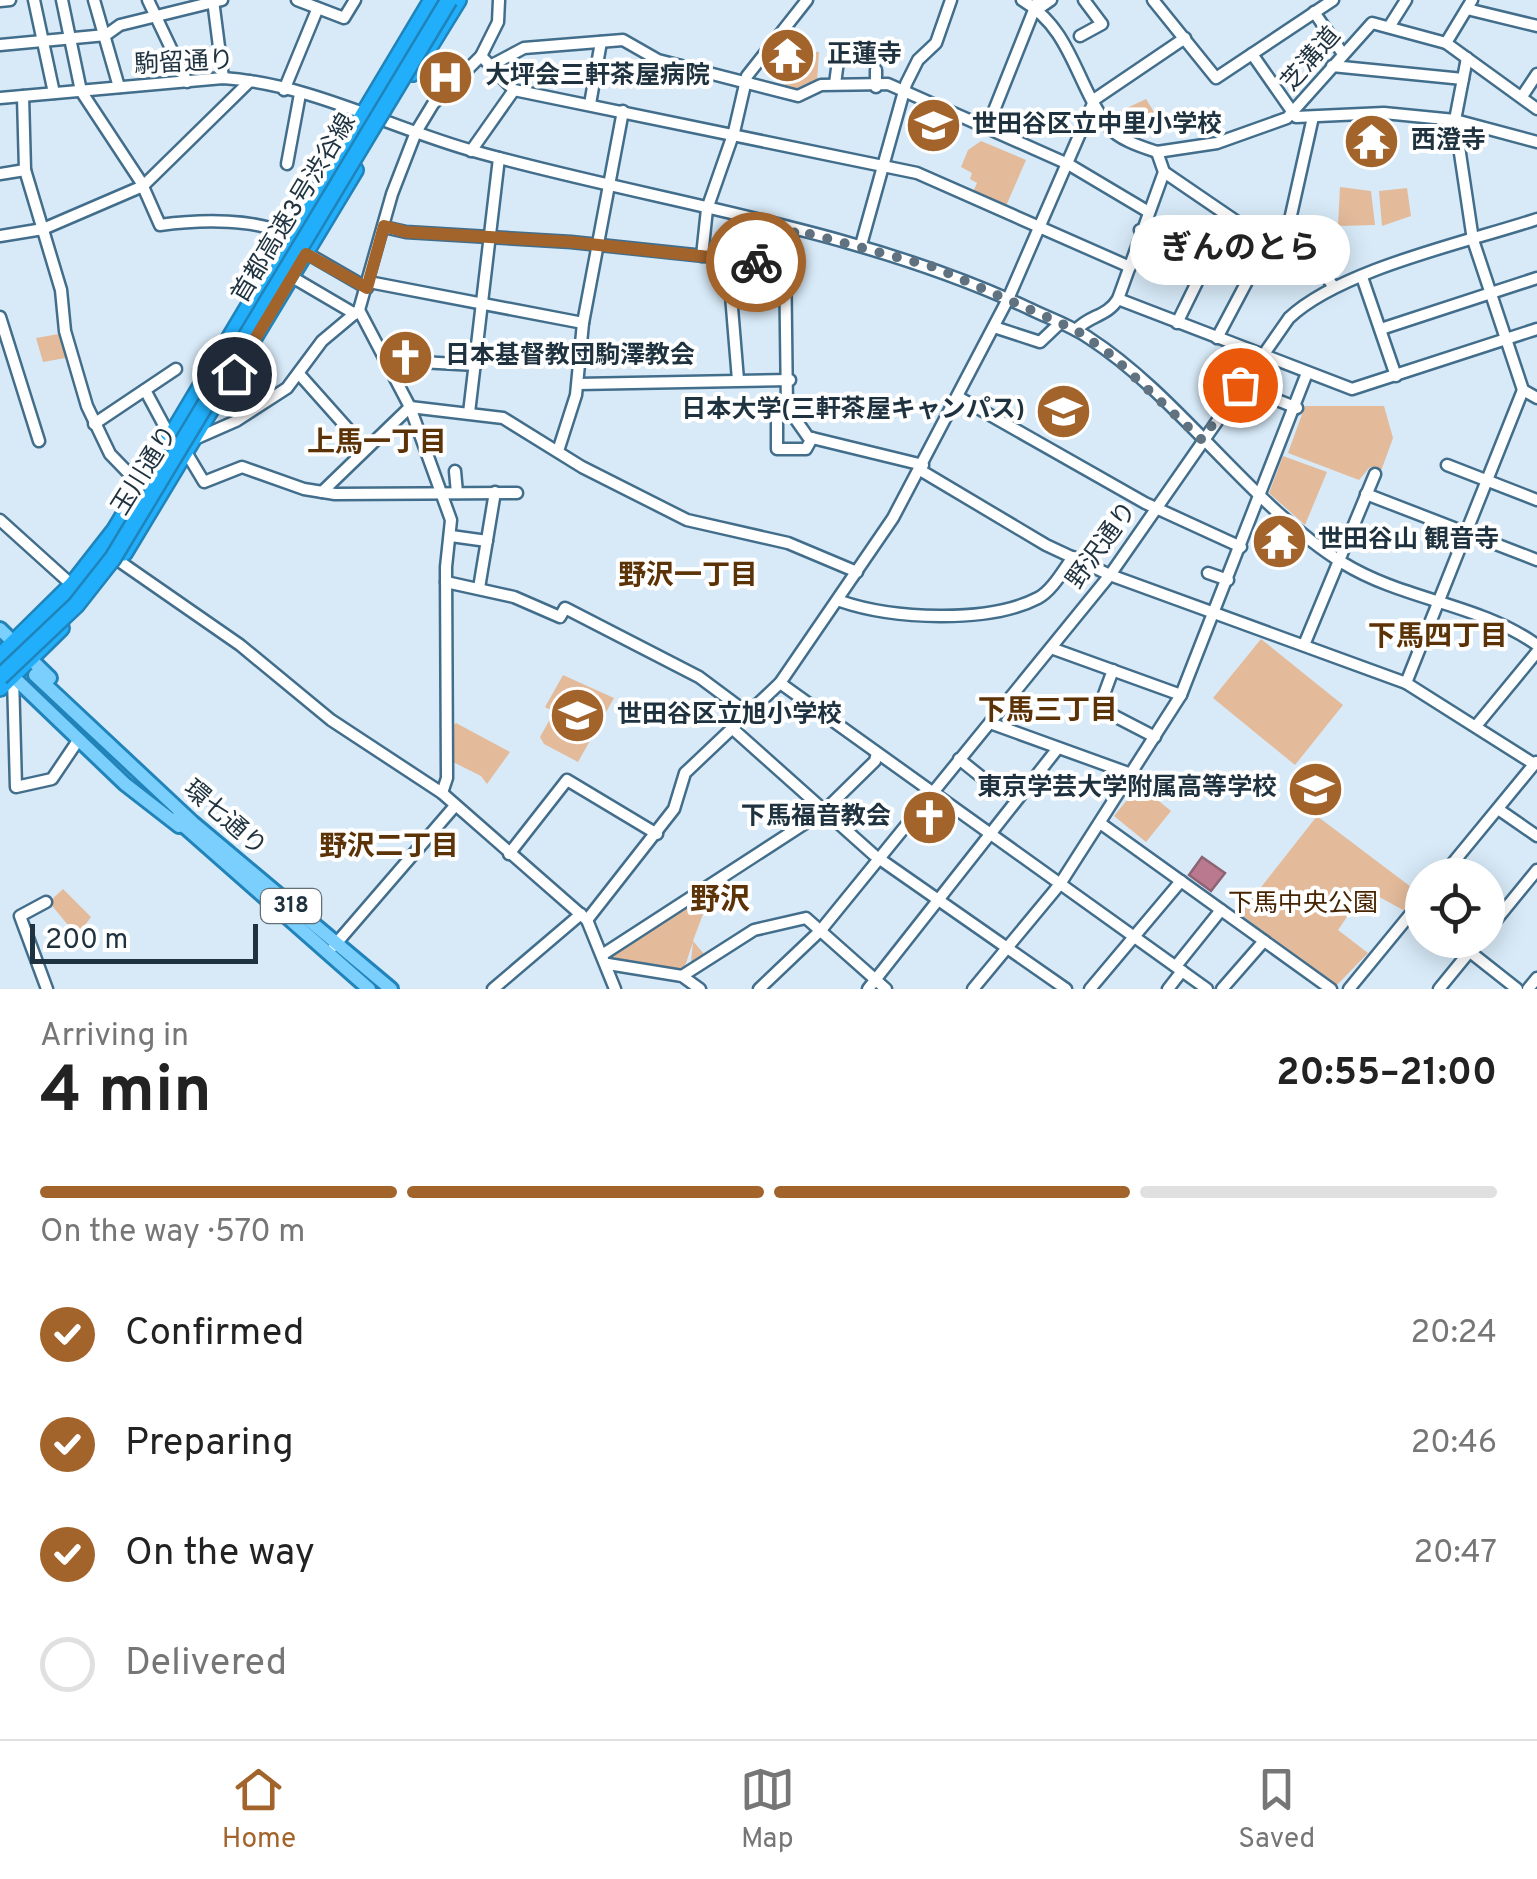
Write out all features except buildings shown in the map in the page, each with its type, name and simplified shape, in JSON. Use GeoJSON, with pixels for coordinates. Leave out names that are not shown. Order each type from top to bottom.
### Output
{"type":"FeatureCollection","features":[{"type":"Feature","properties":{"kind":"highway","name":"玉川通り"},"geometry":{"type":"LineString","coordinates":[[3,641],[72,585],[103,547],[435,0]]}},
{"type":"Feature","properties":{"kind":"highway","name":"首都高速3号渋谷線"},"geometry":{"type":"LineString","coordinates":[[0,664],[68,598],[104,553],[435,0]]}},
{"type":"Feature","properties":{"kind":"highway","name":"首都高速3号渋谷線"},"geometry":{"type":"LineString","coordinates":[[18,676],[113,558],[449,0]]}},
{"type":"Feature","properties":{"kind":"highway","name":"玉川通り"},"geometry":{"type":"LineString","coordinates":[[18,676],[119,561],[458,0]]}},
{"type":"Feature","properties":{"kind":"main road"},"geometry":{"type":"LineString","coordinates":[[0,664],[18,676],[186,809],[189,825],[172,824],[79,739],[18,676],[3,641]]}},
{"type":"Feature","properties":{"kind":"main road","name":"環七通り"},"geometry":{"type":"LineString","coordinates":[[18,676],[331,948],[370,989]]}},
{"type":"Feature","properties":{"kind":"main road","name":"環七通り"},"geometry":{"type":"LineString","coordinates":[[331,948],[390,989]]}},
{"type":"Feature","properties":{"kind":"street"},"geometry":{"type":"LineString","coordinates":[[0,0],[10,0]]}},
{"type":"Feature","properties":{"kind":"street"},"geometry":{"type":"LineString","coordinates":[[34,0],[54,93]]}},
{"type":"Feature","properties":{"kind":"street"},"geometry":{"type":"LineString","coordinates":[[62,0],[81,90],[142,186],[160,225],[204,219],[266,226],[290,236],[306,254],[368,285],[584,323]]}},
{"type":"Feature","properties":{"kind":"street"},"geometry":{"type":"LineString","coordinates":[[94,0],[119,87]]}},
{"type":"Feature","properties":{"kind":"street"},"geometry":{"type":"LineString","coordinates":[[148,0],[187,82]]}},
{"type":"Feature","properties":{"kind":"street"},"geometry":{"type":"LineString","coordinates":[[297,0],[344,18],[355,0]]}},
{"type":"Feature","properties":{"kind":"street"},"geometry":{"type":"LineString","coordinates":[[499,0],[498,22],[480,56],[433,104],[416,132],[357,312],[322,341],[300,375],[236,421],[190,446],[204,482],[242,466],[322,492],[517,493]]}},
{"type":"Feature","properties":{"kind":"street"},"geometry":{"type":"LineString","coordinates":[[702,256],[707,208],[734,132],[747,78],[807,0]]}},
{"type":"Feature","properties":{"kind":"street"},"geometry":{"type":"LineString","coordinates":[[861,245],[904,89],[918,60],[936,43],[951,0]]}},
{"type":"Feature","properties":{"kind":"street"},"geometry":{"type":"LineString","coordinates":[[1022,0],[1038,5],[1061,34],[1110,129],[1157,152],[1164,172],[1283,251],[1321,270],[1334,287]]}},
{"type":"Feature","properties":{"kind":"street"},"geometry":{"type":"LineString","coordinates":[[987,128],[1038,5],[1050,0]]}},
{"type":"Feature","properties":{"kind":"street"},"geometry":{"type":"LineString","coordinates":[[1080,36],[1102,24],[1084,0]]}},
{"type":"Feature","properties":{"kind":"street"},"geometry":{"type":"LineString","coordinates":[[1153,0],[1213,77],[1333,0]]}},
{"type":"Feature","properties":{"kind":"street"},"geometry":{"type":"LineString","coordinates":[[1406,0],[1389,27],[1446,44],[1523,94],[1537,109]]}},
{"type":"Feature","properties":{"kind":"street"},"geometry":{"type":"LineString","coordinates":[[0,45],[106,34],[120,26],[216,1],[223,78]]}},
{"type":"Feature","properties":{"kind":"street"},"geometry":{"type":"LineString","coordinates":[[1446,44],[1470,5],[1537,26]]}},
{"type":"Feature","properties":{"kind":"street"},"geometry":{"type":"LineString","coordinates":[[284,90],[318,10]]}},
{"type":"Feature","properties":{"kind":"street"},"geometry":{"type":"LineString","coordinates":[[1314,12],[1342,54]]}},
{"type":"Feature","properties":{"kind":"street","name":"芝溝道"},"geometry":{"type":"LineString","coordinates":[[1157,152],[1216,143],[1292,112],[1372,23],[1389,27]]}},
{"type":"Feature","properties":{"kind":"street"},"geometry":{"type":"LineString","coordinates":[[492,989],[584,917],[657,834],[674,808],[682,778],[750,716],[840,601],[960,398],[1095,100],[1185,38]]}},
{"type":"Feature","properties":{"kind":"street"},"geometry":{"type":"LineString","coordinates":[[492,65],[524,48],[623,40],[658,60],[747,78],[798,96],[835,84],[888,84],[1068,164],[1147,211]]}},
{"type":"Feature","properties":{"kind":"street"},"geometry":{"type":"LineString","coordinates":[[590,104],[601,42]]}},
{"type":"Feature","properties":{"kind":"street"},"geometry":{"type":"LineString","coordinates":[[835,84],[839,54]]}},
{"type":"Feature","properties":{"kind":"street"},"geometry":{"type":"LineString","coordinates":[[1252,54],[1296,116],[1384,113],[1455,120],[1537,142]]}},
{"type":"Feature","properties":{"kind":"street"},"geometry":{"type":"LineString","coordinates":[[480,56],[514,90],[734,132],[917,173],[1130,267]]}},
{"type":"Feature","properties":{"kind":"street"},"geometry":{"type":"LineString","coordinates":[[1406,683],[1523,390],[1472,240],[1455,120],[1467,58]]}},
{"type":"Feature","properties":{"kind":"street"},"geometry":{"type":"LineString","coordinates":[[1332,66],[1463,79]]}},
{"type":"Feature","properties":{"kind":"street"},"geometry":{"type":"LineString","coordinates":[[876,70],[876,87]]}},
{"type":"Feature","properties":{"kind":"street"},"geometry":{"type":"LineString","coordinates":[[1523,94],[1537,74]]}},
{"type":"Feature","properties":{"kind":"street","name":"駒留通り"},"geometry":{"type":"LineString","coordinates":[[0,98],[223,78],[250,81],[366,112],[471,151],[861,245],[934,267],[1076,330],[1110,354],[1262,495],[1340,561],[1383,584],[1499,622],[1537,649]]}},
{"type":"Feature","properties":{"kind":"street"},"geometry":{"type":"LineString","coordinates":[[0,236],[44,229],[142,186],[250,81]]}},
{"type":"Feature","properties":{"kind":"street"},"geometry":{"type":"LineString","coordinates":[[471,151],[514,90]]}},
{"type":"Feature","properties":{"kind":"street"},"geometry":{"type":"LineString","coordinates":[[287,164],[300,94]]}},
{"type":"Feature","properties":{"kind":"street"},"geometry":{"type":"LineString","coordinates":[[23,96],[25,170],[60,290],[65,330],[94,424],[110,454],[141,486]]}},
{"type":"Feature","properties":{"kind":"street"},"geometry":{"type":"LineString","coordinates":[[558,451],[578,384],[584,323],[623,110]]}},
{"type":"Feature","properties":{"kind":"street"},"geometry":{"type":"LineString","coordinates":[[1283,251],[1312,117]]}},
{"type":"Feature","properties":{"kind":"street"},"geometry":{"type":"LineString","coordinates":[[469,413],[500,158]]}},
{"type":"Feature","properties":{"kind":"street"},"geometry":{"type":"LineString","coordinates":[[0,174],[25,170]]}},
{"type":"Feature","properties":{"kind":"street"},"geometry":{"type":"LineString","coordinates":[[1076,330],[1084,320],[1110,311],[1118,299],[1164,172]]}},
{"type":"Feature","properties":{"kind":"street"},"geometry":{"type":"LineString","coordinates":[[1177,322],[1229,217]]}},
{"type":"Feature","properties":{"kind":"street","name":"野沢通り"},"geometry":{"type":"LineString","coordinates":[[760,989],[820,930],[1110,575],[1260,355],[1302,306],[1362,276],[1537,219]]}},
{"type":"Feature","properties":{"kind":"street"},"geometry":{"type":"LineString","coordinates":[[384,226],[406,232],[490,236],[760,262],[785,254]]}},
{"type":"Feature","properties":{"kind":"street"},"geometry":{"type":"LineString","coordinates":[[795,230],[785,254],[790,380],[787,407],[812,438],[922,468],[1110,575],[1406,683],[1536,762],[1457,858]]}},
{"type":"Feature","properties":{"kind":"street"},"geometry":{"type":"LineString","coordinates":[[1140,230],[1206,262]]}},
{"type":"Feature","properties":{"kind":"street"},"geometry":{"type":"LineString","coordinates":[[728,259],[738,380]]}},
{"type":"Feature","properties":{"kind":"street"},"geometry":{"type":"LineString","coordinates":[[1217,338],[1252,272]]}},
{"type":"Feature","properties":{"kind":"street"},"geometry":{"type":"LineString","coordinates":[[1362,276],[1396,376]]}},
{"type":"Feature","properties":{"kind":"street"},"geometry":{"type":"LineString","coordinates":[[292,277],[357,312],[410,407],[443,494],[451,536],[446,582],[447,778],[442,792]]}},
{"type":"Feature","properties":{"kind":"street"},"geometry":{"type":"LineString","coordinates":[[1381,329],[1537,278]]}},
{"type":"Feature","properties":{"kind":"street"},"geometry":{"type":"LineString","coordinates":[[1118,299],[1352,388],[1537,329]]}},
{"type":"Feature","properties":{"kind":"street"},"geometry":{"type":"LineString","coordinates":[[0,318],[39,441]]}},
{"type":"Feature","properties":{"kind":"street"},"geometry":{"type":"LineString","coordinates":[[994,327],[1040,342],[1060,323]]}},
{"type":"Feature","properties":{"kind":"street"},"geometry":{"type":"LineString","coordinates":[[420,362],[476,365]]}},
{"type":"Feature","properties":{"kind":"street"},"geometry":{"type":"LineString","coordinates":[[94,424],[176,369]]}},
{"type":"Feature","properties":{"kind":"street"},"geometry":{"type":"LineString","coordinates":[[972,989],[1060,884],[1181,695],[1297,408],[1307,373]]}},
{"type":"Feature","properties":{"kind":"street"},"geometry":{"type":"LineString","coordinates":[[300,375],[366,448]]}},
{"type":"Feature","properties":{"kind":"street"},"geometry":{"type":"LineString","coordinates":[[578,384],[790,380]]}},
{"type":"Feature","properties":{"kind":"street"},"geometry":{"type":"LineString","coordinates":[[1240,385],[1297,408]]}},
{"type":"Feature","properties":{"kind":"street"},"geometry":{"type":"LineString","coordinates":[[145,390],[166,429]]}},
{"type":"Feature","properties":{"kind":"street"},"geometry":{"type":"LineString","coordinates":[[1523,390],[1537,398]]}},
{"type":"Feature","properties":{"kind":"street"},"geometry":{"type":"LineString","coordinates":[[960,398],[1155,508],[1241,547]]}},
{"type":"Feature","properties":{"kind":"street"},"geometry":{"type":"LineString","coordinates":[[322,492],[410,407],[503,418],[686,520],[802,547],[857,572]]}},
{"type":"Feature","properties":{"kind":"street"},"geometry":{"type":"LineString","coordinates":[[787,407],[777,407],[777,449],[806,450],[812,438]]}},
{"type":"Feature","properties":{"kind":"street"},"geometry":{"type":"LineString","coordinates":[[1447,465],[1537,500]]}},
{"type":"Feature","properties":{"kind":"street"},"geometry":{"type":"LineString","coordinates":[[455,471],[457,493]]}},
{"type":"Feature","properties":{"kind":"street"},"geometry":{"type":"LineString","coordinates":[[1304,646],[1375,474]]}},
{"type":"Feature","properties":{"kind":"street"},"geometry":{"type":"LineString","coordinates":[[479,588],[495,492]]}},
{"type":"Feature","properties":{"kind":"street"},"geometry":{"type":"LineString","coordinates":[[1366,494],[1537,560]]}},
{"type":"Feature","properties":{"kind":"street"},"geometry":{"type":"LineString","coordinates":[[0,520],[72,585]]}},
{"type":"Feature","properties":{"kind":"street"},"geometry":{"type":"LineString","coordinates":[[451,536],[487,541]]}},
{"type":"Feature","properties":{"kind":"street"},"geometry":{"type":"LineString","coordinates":[[840,601],[899,616],[991,609],[1040,597],[1074,556]]}},
{"type":"Feature","properties":{"kind":"street"},"geometry":{"type":"LineString","coordinates":[[119,561],[240,645],[331,720],[442,792],[454,807],[584,917],[615,989]]}},
{"type":"Feature","properties":{"kind":"street"},"geometry":{"type":"LineString","coordinates":[[1208,572],[1228,580]]}},
{"type":"Feature","properties":{"kind":"street"},"geometry":{"type":"LineString","coordinates":[[446,582],[514,597],[560,617],[565,608],[698,677],[750,716]]}},
{"type":"Feature","properties":{"kind":"street"},"geometry":{"type":"LineString","coordinates":[[1051,648],[1181,695]]}},
{"type":"Feature","properties":{"kind":"street"},"geometry":{"type":"LineString","coordinates":[[1476,726],[1537,649]]}},
{"type":"Feature","properties":{"kind":"street"},"geometry":{"type":"LineString","coordinates":[[1113,670],[1099,708],[1155,737]]}},
{"type":"Feature","properties":{"kind":"street"},"geometry":{"type":"LineString","coordinates":[[18,676],[16,787],[52,779],[79,739]]}},
{"type":"Feature","properties":{"kind":"street"},"geometry":{"type":"LineString","coordinates":[[780,682],[1207,989]]}},
{"type":"Feature","properties":{"kind":"street"},"geometry":{"type":"LineString","coordinates":[[990,723],[1131,774]]}},
{"type":"Feature","properties":{"kind":"street"},"geometry":{"type":"LineString","coordinates":[[734,730],[880,858],[1066,989]]}},
{"type":"Feature","properties":{"kind":"street"},"geometry":{"type":"LineString","coordinates":[[1025,750],[1033,739]]}},
{"type":"Feature","properties":{"kind":"street"},"geometry":{"type":"LineString","coordinates":[[871,985],[993,836],[1058,748]]}},
{"type":"Feature","properties":{"kind":"street"},"geometry":{"type":"LineString","coordinates":[[605,960],[824,811],[874,761],[877,752]]}},
{"type":"Feature","properties":{"kind":"street"},"geometry":{"type":"LineString","coordinates":[[959,759],[995,788]]}},
{"type":"Feature","properties":{"kind":"street"},"geometry":{"type":"LineString","coordinates":[[510,854],[566,780],[657,834]]}},
{"type":"Feature","properties":{"kind":"street"},"geometry":{"type":"LineString","coordinates":[[331,948],[454,807]]}},
{"type":"Feature","properties":{"kind":"street"},"geometry":{"type":"LineString","coordinates":[[1498,809],[1537,836]]}},
{"type":"Feature","properties":{"kind":"street"},"geometry":{"type":"LineString","coordinates":[[1100,823],[1331,989]]}},
{"type":"Feature","properties":{"kind":"street"},"geometry":{"type":"LineString","coordinates":[[1505,909],[1537,870]]}},
{"type":"Feature","properties":{"kind":"street"},"geometry":{"type":"LineString","coordinates":[[1090,989],[1181,880]]}},
{"type":"Feature","properties":{"kind":"street"},"geometry":{"type":"LineString","coordinates":[[46,902],[20,916],[46,989]]}},
{"type":"Feature","properties":{"kind":"street"},"geometry":{"type":"LineString","coordinates":[[1168,989],[1221,910]]}},
{"type":"Feature","properties":{"kind":"street"},"geometry":{"type":"LineString","coordinates":[[682,976],[730,943],[778,922],[806,918],[871,985],[886,989]]}},
{"type":"Feature","properties":{"kind":"street"},"geometry":{"type":"LineString","coordinates":[[1349,989],[1405,925]]}},
{"type":"Feature","properties":{"kind":"street"},"geometry":{"type":"LineString","coordinates":[[1222,989],[1264,941]]}},
{"type":"Feature","properties":{"kind":"street"},"geometry":{"type":"LineString","coordinates":[[1439,989],[1464,958]]}},
{"type":"Feature","properties":{"kind":"street"},"geometry":{"type":"LineString","coordinates":[[1479,958],[1518,989]]}},
{"type":"Feature","properties":{"kind":"street"},"geometry":{"type":"LineString","coordinates":[[605,960],[682,976],[700,989]]}},
{"type":"Feature","properties":{"kind":"street"},"geometry":{"type":"LineString","coordinates":[[1528,989],[1537,978]]}},
{"type":"Feature","properties":{"kind":"green space"},"geometry":{"type":"Polygon","coordinates":[[[802,52],[819,52],[817,82],[794,91],[784,89],[788,75],[796,72],[802,52]]]}},
{"type":"Feature","properties":{"kind":"green space"},"geometry":{"type":"Polygon","coordinates":[[[1146,99],[1154,112],[1120,129],[1110,116],[1146,99]]]}},
{"type":"Feature","properties":{"kind":"green space"},"geometry":{"type":"Polygon","coordinates":[[[981,141],[1026,160],[1006,206],[973,192],[977,183],[970,179],[972,173],[961,167],[968,150],[981,141]]]}},
{"type":"Feature","properties":{"kind":"green space"},"geometry":{"type":"Polygon","coordinates":[[[1340,187],[1371,191],[1375,225],[1338,226],[1340,187]]]}},
{"type":"Feature","properties":{"kind":"green space"},"geometry":{"type":"Polygon","coordinates":[[[1407,188],[1411,216],[1382,226],[1379,191],[1407,188]]]}},
{"type":"Feature","properties":{"kind":"green space"},"geometry":{"type":"Polygon","coordinates":[[[64,333],[71,357],[43,362],[36,338],[64,333]]]}},
{"type":"Feature","properties":{"kind":"green space"},"geometry":{"type":"Polygon","coordinates":[[[1305,406],[1384,406],[1393,438],[1381,471],[1370,467],[1359,480],[1288,453],[1305,406]]]}},
{"type":"Feature","properties":{"kind":"green space"},"geometry":{"type":"Polygon","coordinates":[[[1283,456],[1327,472],[1305,525],[1269,493],[1283,456]]]}},
{"type":"Feature","properties":{"kind":"green space"},"geometry":{"type":"Polygon","coordinates":[[[1261,639],[1343,705],[1295,765],[1213,698],[1261,639]]]}},
{"type":"Feature","properties":{"kind":"green space"},"geometry":{"type":"Polygon","coordinates":[[[563,675],[614,698],[578,762],[544,744],[540,737],[554,712],[545,707],[563,675]]]}},
{"type":"Feature","properties":{"kind":"green space"},"geometry":{"type":"Polygon","coordinates":[[[456,723],[510,752],[487,784],[481,776],[447,759],[447,731],[456,723]]]}},
{"type":"Feature","properties":{"kind":"green space"},"geometry":{"type":"Polygon","coordinates":[[[1139,785],[1171,811],[1146,842],[1114,816],[1139,785]]]}},
{"type":"Feature","properties":{"kind":"green space","name":"下馬中央公園"},"geometry":{"type":"Polygon","coordinates":[[[1317,816],[1405,882],[1403,910],[1361,887],[1346,896],[1349,914],[1338,930],[1368,953],[1337,985],[1240,914],[1317,816]]]}},
{"type":"Feature","properties":{"kind":"green space"},"geometry":{"type":"Polygon","coordinates":[[[63,889],[91,917],[77,936],[49,902],[63,889]]]}},
{"type":"Feature","properties":{"kind":"green space"},"geometry":{"type":"Polygon","coordinates":[[[696,897],[703,914],[693,941],[704,954],[691,962],[693,942],[682,975],[610,963],[605,955],[696,897]]]}},
{"type":"Feature","properties":{"kind":"shaded area"},"geometry":{"type":"Polygon","coordinates":[[[1202,857],[1225,873],[1211,891],[1189,875],[1202,857]]]}},
{"type":"Feature","properties":{"kind":"way so far"},"geometry":{"type":"LineString","coordinates":[[756,262],[789,251],[795,230],[934,267],[1087,336],[1202,440],[1240,385]]}},
{"type":"Feature","properties":{"kind":"place","name":"正蓮寺"},"geometry":{"type":"Point","coordinates":[788,56]}},
{"type":"Feature","properties":{"kind":"place","name":"大坪会三軒茶屋病院"},"geometry":{"type":"Point","coordinates":[446,77]}},
{"type":"Feature","properties":{"kind":"place","name":"世田谷区立中里小学校"},"geometry":{"type":"Point","coordinates":[933,126]}},
{"type":"Feature","properties":{"kind":"place","name":"西澄寺"},"geometry":{"type":"Point","coordinates":[1372,142]}},
{"type":"Feature","properties":{"kind":"place","name":"日本基督教団駒澤教会"},"geometry":{"type":"Point","coordinates":[406,357]}},
{"type":"Feature","properties":{"kind":"place","name":"ぎんのとら"},"geometry":{"type":"Point","coordinates":[1240,385]}},
{"type":"Feature","properties":{"kind":"place","name":"日本大学(三軒茶屋キャンパス)"},"geometry":{"type":"Point","coordinates":[1064,411]}},
{"type":"Feature","properties":{"kind":"place","name":"世田谷山 観音寺"},"geometry":{"type":"Point","coordinates":[1279,541]}},
{"type":"Feature","properties":{"kind":"place","name":"世田谷区立旭小学校"},"geometry":{"type":"Point","coordinates":[578,716]}},
{"type":"Feature","properties":{"kind":"place","name":"東京学芸大学附属高等学校"},"geometry":{"type":"Point","coordinates":[1316,789]}},
{"type":"Feature","properties":{"kind":"place","name":"下馬福音教会"},"geometry":{"type":"Point","coordinates":[930,818]}},
{"type":"Feature","properties":{"kind":"district","name":"上馬一丁目"},"geometry":{"type":"Point","coordinates":[377,444]}},
{"type":"Feature","properties":{"kind":"district","name":"野沢一丁目"},"geometry":{"type":"Point","coordinates":[688,577]}},
{"type":"Feature","properties":{"kind":"district","name":"下馬四丁目"},"geometry":{"type":"Point","coordinates":[1438,638]}},
{"type":"Feature","properties":{"kind":"district","name":"下馬三丁目"},"geometry":{"type":"Point","coordinates":[1048,712]}},
{"type":"Feature","properties":{"kind":"district","name":"野沢二丁目"},"geometry":{"type":"Point","coordinates":[389,848]}},
{"type":"Feature","properties":{"kind":"district","name":"野沢"},"geometry":{"type":"Point","coordinates":[720,901]}},
{"type":"Feature","properties":{"kind":"route"},"geometry":{"type":"LineString","coordinates":[[234,374],[306,254],[367,288],[384,226],[406,232],[571,242],[756,262]]}}]}
